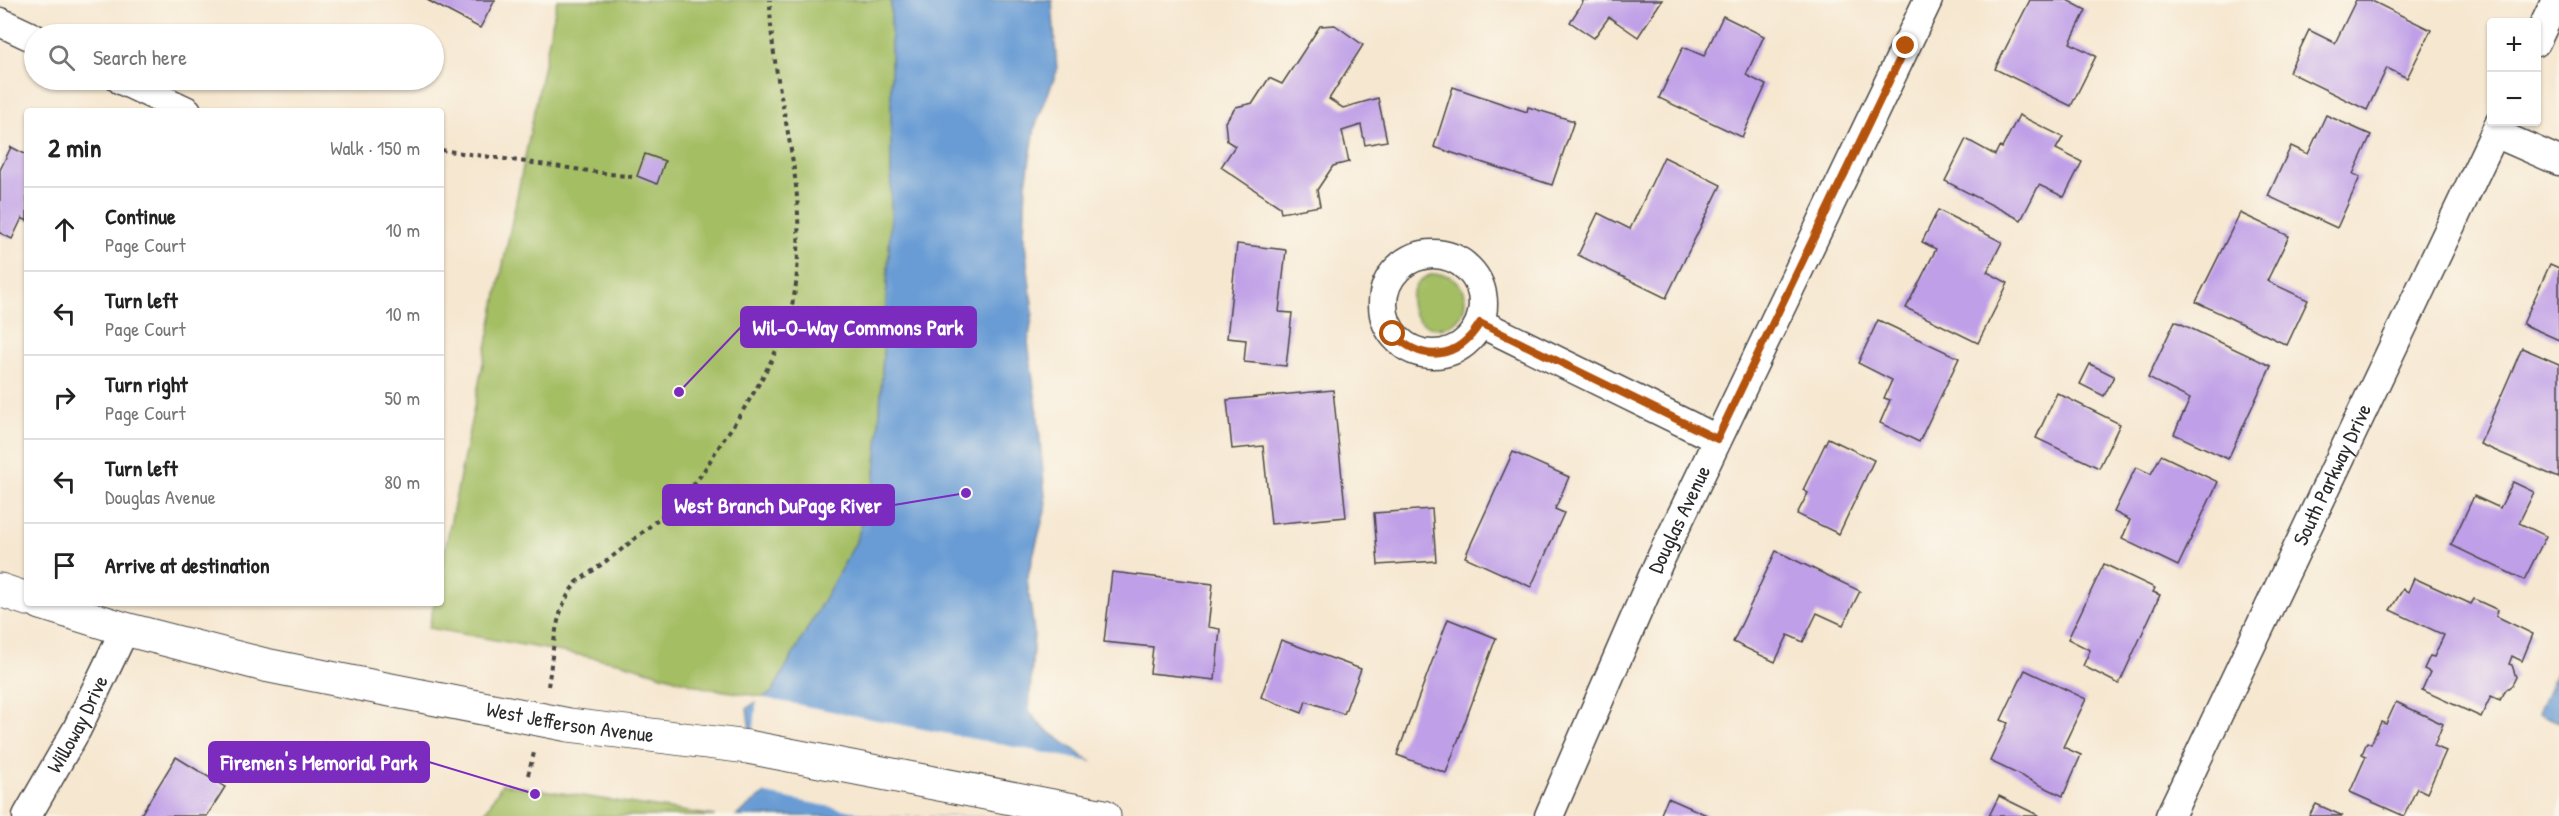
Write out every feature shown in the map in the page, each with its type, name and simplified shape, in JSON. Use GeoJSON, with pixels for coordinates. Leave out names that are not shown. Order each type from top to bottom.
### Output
{"type":"FeatureCollection","features":[{"type":"Feature","properties":{"kind":"street"},"geometry":{"type":"LineString","coordinates":[[2541,32],[2556,0]]}},
{"type":"Feature","properties":{"kind":"street","name":"Douglas Avenue"},"geometry":{"type":"LineString","coordinates":[[1549,816],[1659,562],[1924,1]]}},
{"type":"Feature","properties":{"kind":"street"},"geometry":{"type":"LineString","coordinates":[[0,22],[24,33]]}},
{"type":"Feature","properties":{"kind":"street"},"geometry":{"type":"LineString","coordinates":[[142,90],[181,108]]}},
{"type":"Feature","properties":{"kind":"street"},"geometry":{"type":"LineString","coordinates":[[2497,127],[2559,161]]}},
{"type":"Feature","properties":{"kind":"street","name":"South Parkway Drive"},"geometry":{"type":"LineString","coordinates":[[2170,816],[2497,127]]}},
{"type":"Feature","properties":{"kind":"street"},"geometry":{"type":"LineString","coordinates":[[1480,323],[1717,439]]}},
{"type":"Feature","properties":{"kind":"street"},"geometry":{"type":"LineString","coordinates":[[0,590],[24,598]]}},
{"type":"Feature","properties":{"kind":"street","name":"West Jefferson Avenue"},"geometry":{"type":"LineString","coordinates":[[51,606],[125,629],[265,665],[530,718],[748,747],[1096,814]]}},
{"type":"Feature","properties":{"kind":"street","name":"Willoway Drive"},"geometry":{"type":"LineString","coordinates":[[27,816],[77,729],[125,629]]}},
{"type":"Feature","properties":{"kind":"path"},"geometry":{"type":"LineString","coordinates":[[549,676],[562,605],[568,592],[578,581],[652,525],[694,483],[763,378],[783,332],[795,285],[798,216],[792,145],[776,78],[770,27],[771,0]]}},
{"type":"Feature","properties":{"kind":"path"},"geometry":{"type":"LineString","coordinates":[[444,150],[632,177]]}},
{"type":"Feature","properties":{"kind":"path"},"geometry":{"type":"LineString","coordinates":[[528,775],[534,752]]}},
{"type":"Feature","properties":{"kind":"green space"},"geometry":{"type":"Polygon","coordinates":[[[557,0],[891,0],[891,215],[878,444],[873,493],[855,544],[772,692],[765,697],[705,688],[623,663],[429,628],[433,606],[444,606],[444,554],[557,0]]]}},
{"type":"Feature","properties":{"kind":"green space"},"geometry":{"type":"Polygon","coordinates":[[[1438,274],[1448,276],[1457,282],[1463,291],[1465,301],[1463,311],[1457,320],[1448,326],[1438,328],[1428,326],[1419,320],[1413,311],[1411,301],[1413,291],[1419,282],[1428,276],[1438,274]]]}},
{"type":"Feature","properties":{"kind":"green space"},"geometry":{"type":"Polygon","coordinates":[[[502,784],[715,816],[483,816],[502,784]]]}},
{"type":"Feature","properties":{"kind":"water"},"geometry":{"type":"Polygon","coordinates":[[[891,0],[1052,0],[1057,71],[1035,127],[1026,184],[1024,235],[1033,313],[1028,342],[1038,417],[1046,507],[1027,579],[1034,632],[1029,711],[1041,726],[1094,764],[1051,816],[736,816],[772,788],[751,738],[747,708],[772,692],[855,544],[873,493],[878,444],[891,215],[891,0]]]}},
{"type":"Feature","properties":{"kind":"water"},"geometry":{"type":"Polygon","coordinates":[[[2559,670],[2559,722],[2538,713],[2559,670]]]}},
{"type":"Feature","properties":{"kind":"pier"},"geometry":{"type":"Polygon","coordinates":[[[757,698],[1097,763],[1097,766],[1066,811],[1057,816],[877,816],[761,793],[769,787],[752,749],[757,698]]]}},
{"type":"Feature","properties":{"kind":"building"},"geometry":{"type":"Polygon","coordinates":[[[427,0],[495,0],[480,28],[427,0]]]}},
{"type":"Feature","properties":{"kind":"building"},"geometry":{"type":"Polygon","coordinates":[[[1581,0],[1662,0],[1638,37],[1609,17],[1594,38],[1570,22],[1583,2],[1581,0]]]}},
{"type":"Feature","properties":{"kind":"building"},"geometry":{"type":"Polygon","coordinates":[[[2030,0],[2067,0],[2086,10],[2070,43],[2096,56],[2071,106],[1995,69],[2030,0]]]}},
{"type":"Feature","properties":{"kind":"building"},"geometry":{"type":"Polygon","coordinates":[[[2356,0],[2370,0],[2431,30],[2407,78],[2387,68],[2367,110],[2289,72],[2309,30],[2335,43],[2356,0]]]}},
{"type":"Feature","properties":{"kind":"building"},"geometry":{"type":"Polygon","coordinates":[[[1723,16],[1764,36],[1746,75],[1766,85],[1742,137],[1659,98],[1683,47],[1704,56],[1723,16]]]}},
{"type":"Feature","properties":{"kind":"building"},"geometry":{"type":"Polygon","coordinates":[[[1335,25],[1363,45],[1329,99],[1343,108],[1378,98],[1387,141],[1365,145],[1361,125],[1342,131],[1349,162],[1333,166],[1317,190],[1320,206],[1281,213],[1280,207],[1221,167],[1235,146],[1227,141],[1225,122],[1236,107],[1253,103],[1269,78],[1282,84],[1320,26],[1335,25]]]}},
{"type":"Feature","properties":{"kind":"building"},"geometry":{"type":"Polygon","coordinates":[[[1453,87],[1527,112],[1528,107],[1574,121],[1552,185],[1434,147],[1453,87]]]}},
{"type":"Feature","properties":{"kind":"building"},"geometry":{"type":"Polygon","coordinates":[[[2019,115],[2063,137],[2056,149],[2082,162],[2064,197],[2039,185],[2021,220],[1945,181],[1966,139],[1995,155],[1999,147],[2002,148],[2019,115]]]}},
{"type":"Feature","properties":{"kind":"building"},"geometry":{"type":"Polygon","coordinates":[[[2326,115],[2371,135],[2353,174],[2360,177],[2337,228],[2268,196],[2291,146],[2308,154],[2326,115]]]}},
{"type":"Feature","properties":{"kind":"building"},"geometry":{"type":"Polygon","coordinates":[[[11,147],[24,154],[24,219],[22,218],[12,239],[0,233],[0,170],[11,147]]]}},
{"type":"Feature","properties":{"kind":"building"},"geometry":{"type":"Polygon","coordinates":[[[645,154],[665,161],[657,184],[637,176],[645,154]]]}},
{"type":"Feature","properties":{"kind":"building"},"geometry":{"type":"Polygon","coordinates":[[[1664,157],[1721,185],[1666,298],[1578,255],[1598,213],[1630,229],[1664,157]]]}},
{"type":"Feature","properties":{"kind":"building"},"geometry":{"type":"Polygon","coordinates":[[[1938,210],[2002,242],[1987,272],[2008,283],[1978,343],[1906,308],[1936,249],[1922,242],[1938,210]]]}},
{"type":"Feature","properties":{"kind":"building"},"geometry":{"type":"Polygon","coordinates":[[[2240,213],[2289,236],[2267,281],[2308,300],[2287,345],[2196,302],[2240,213]]]}},
{"type":"Feature","properties":{"kind":"building"},"geometry":{"type":"Polygon","coordinates":[[[1237,244],[1286,250],[1279,312],[1292,313],[1286,366],[1244,362],[1246,340],[1227,338],[1237,244]]]}},
{"type":"Feature","properties":{"kind":"building"},"geometry":{"type":"Polygon","coordinates":[[[2550,264],[2559,268],[2559,340],[2523,324],[2550,264]]]}},
{"type":"Feature","properties":{"kind":"building"},"geometry":{"type":"Polygon","coordinates":[[[1878,320],[1959,358],[1919,442],[1880,423],[1890,400],[1884,398],[1892,380],[1858,363],[1878,320]]]}},
{"type":"Feature","properties":{"kind":"building"},"geometry":{"type":"Polygon","coordinates":[[[2175,321],[2271,366],[2228,459],[2174,434],[2190,399],[2148,378],[2175,321]]]}},
{"type":"Feature","properties":{"kind":"building"},"geometry":{"type":"Polygon","coordinates":[[[2522,348],[2559,364],[2559,478],[2480,444],[2522,348]]]}},
{"type":"Feature","properties":{"kind":"building"},"geometry":{"type":"Polygon","coordinates":[[[2090,364],[2114,376],[2104,396],[2080,384],[2090,364]]]}},
{"type":"Feature","properties":{"kind":"building"},"geometry":{"type":"Polygon","coordinates":[[[1333,390],[1346,517],[1271,524],[1263,446],[1232,449],[1227,400],[1333,390]]]}},
{"type":"Feature","properties":{"kind":"building"},"geometry":{"type":"Polygon","coordinates":[[[2057,393],[2120,424],[2099,468],[2036,438],[2057,393]]]}},
{"type":"Feature","properties":{"kind":"building"},"geometry":{"type":"Polygon","coordinates":[[[1828,438],[1874,460],[1839,534],[1797,514],[1808,493],[1803,490],[1828,438]]]}},
{"type":"Feature","properties":{"kind":"building"},"geometry":{"type":"Polygon","coordinates":[[[1513,452],[1569,477],[1555,509],[1564,513],[1531,587],[1465,557],[1513,452]]]}},
{"type":"Feature","properties":{"kind":"building"},"geometry":{"type":"Polygon","coordinates":[[[2161,455],[2218,482],[2178,566],[2122,539],[2130,520],[2114,512],[2136,467],[2151,474],[2161,455]]]}},
{"type":"Feature","properties":{"kind":"building"},"geometry":{"type":"Polygon","coordinates":[[[2513,482],[2534,492],[2519,523],[2546,536],[2524,580],[2451,545],[2474,496],[2500,508],[2513,482]]]}},
{"type":"Feature","properties":{"kind":"building"},"geometry":{"type":"Polygon","coordinates":[[[1432,509],[1436,561],[1378,565],[1374,513],[1432,509]]]}},
{"type":"Feature","properties":{"kind":"building"},"geometry":{"type":"Polygon","coordinates":[[[1776,551],[1860,591],[1843,625],[1817,613],[1803,642],[1788,635],[1775,662],[1733,642],[1776,551]]]}},
{"type":"Feature","properties":{"kind":"building"},"geometry":{"type":"Polygon","coordinates":[[[2104,564],[2155,588],[2153,592],[2160,595],[2119,684],[2083,666],[2090,650],[2068,639],[2104,564]]]}},
{"type":"Feature","properties":{"kind":"building"},"geometry":{"type":"Polygon","coordinates":[[[1112,572],[1213,584],[1208,627],[1220,629],[1215,680],[1150,673],[1153,647],[1104,642],[1112,572]]]}},
{"type":"Feature","properties":{"kind":"building"},"geometry":{"type":"Polygon","coordinates":[[[2414,578],[2471,604],[2474,599],[2498,610],[2496,616],[2533,634],[2522,661],[2512,656],[2509,664],[2512,665],[2516,677],[2512,685],[2500,700],[2491,696],[2481,717],[2422,690],[2430,672],[2424,669],[2430,656],[2434,657],[2444,635],[2390,610],[2403,589],[2408,592],[2414,578]]]}},
{"type":"Feature","properties":{"kind":"building"},"geometry":{"type":"Polygon","coordinates":[[[1448,619],[1496,638],[1446,773],[1397,755],[1448,619]]]}},
{"type":"Feature","properties":{"kind":"building"},"geometry":{"type":"Polygon","coordinates":[[[1281,640],[1361,669],[1344,714],[1306,701],[1302,713],[1261,697],[1281,640]]]}},
{"type":"Feature","properties":{"kind":"building"},"geometry":{"type":"Polygon","coordinates":[[[2025,670],[2086,699],[2063,747],[2081,755],[2063,796],[1990,761],[2008,723],[2001,720],[2025,670]]]}},
{"type":"Feature","properties":{"kind":"building"},"geometry":{"type":"Polygon","coordinates":[[[2396,702],[2443,724],[2434,746],[2446,751],[2427,793],[2417,788],[2404,816],[2350,792],[2366,756],[2362,754],[2367,742],[2371,744],[2381,722],[2386,724],[2396,702]]]}},
{"type":"Feature","properties":{"kind":"building"},"geometry":{"type":"Polygon","coordinates":[[[176,757],[225,787],[207,816],[140,816],[176,757]]]}},
{"type":"Feature","properties":{"kind":"building"},"geometry":{"type":"Polygon","coordinates":[[[1999,796],[2040,816],[1989,816],[1999,796]]]}},
{"type":"Feature","properties":{"kind":"building"},"geometry":{"type":"Polygon","coordinates":[[[1668,798],[1709,816],[1660,816],[1668,798]]]}},
{"type":"Feature","properties":{"kind":"building"},"geometry":{"type":"Polygon","coordinates":[[[2316,804],[2343,816],[2309,816],[2316,804]]]}},
{"type":"Feature","properties":{"kind":"place","name":"Wil-O-Way Commons Park"},"geometry":{"type":"Point","coordinates":[679,392]}},
{"type":"Feature","properties":{"kind":"place","name":"West Branch DuPage River"},"geometry":{"type":"Point","coordinates":[966,493]}},
{"type":"Feature","properties":{"kind":"place","name":"Firemen's Memorial Park"},"geometry":{"type":"Point","coordinates":[535,794]}},
{"type":"Feature","properties":{"kind":"route"},"geometry":{"type":"LineString","coordinates":[[1393,334],[1404,345],[1418,352],[1432,354],[1447,352],[1461,346],[1472,336],[1480,323],[1717,439],[1906,46]]}}]}
